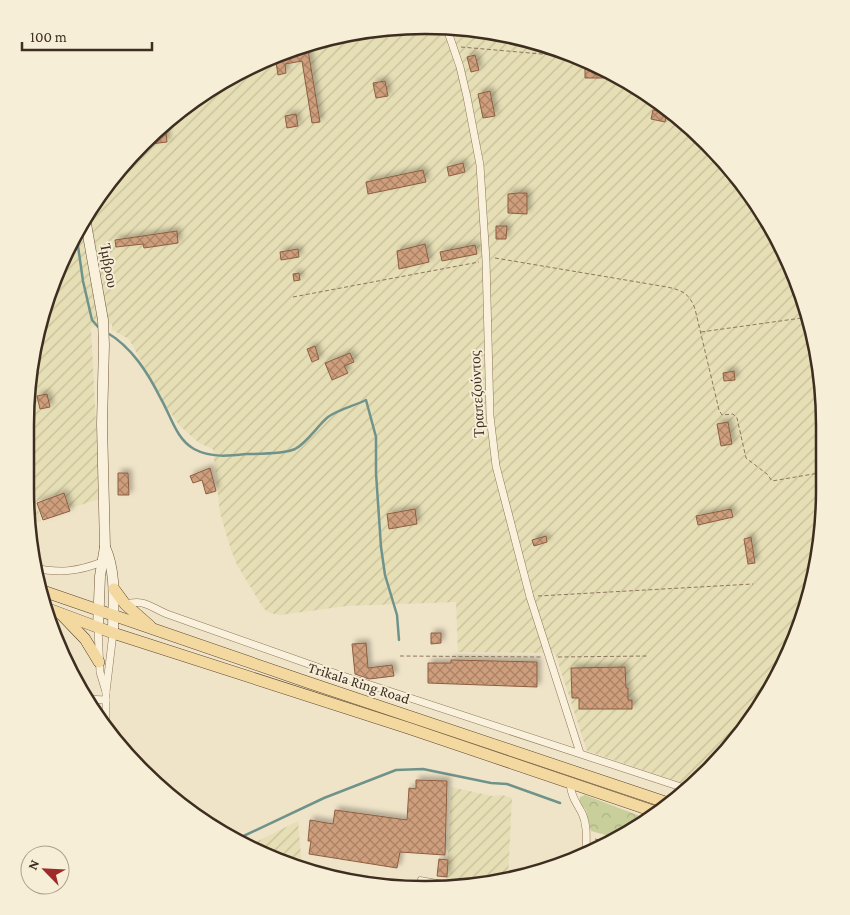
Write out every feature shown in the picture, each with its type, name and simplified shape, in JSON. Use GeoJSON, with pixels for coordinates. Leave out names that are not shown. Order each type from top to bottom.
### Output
{"type":"FeatureCollection","features":[{"type":"Feature","properties":{"kind":"main road"},"geometry":{"type":"LineString","coordinates":[[114,589],[125,604],[156,630]]}},
{"type":"Feature","properties":{"kind":"main road","name":"Trikala Ring Road"},"geometry":{"type":"LineString","coordinates":[[48,593],[662,801]]}},
{"type":"Feature","properties":{"kind":"main road","name":"Trikala Ring Road"},"geometry":{"type":"LineString","coordinates":[[53,611],[98,628],[408,728],[649,810]]}},
{"type":"Feature","properties":{"kind":"main road"},"geometry":{"type":"LineString","coordinates":[[60,613],[88,642],[99,662]]}},
{"type":"Feature","properties":{"kind":"street","name":"Τραπεζούντος"},"geometry":{"type":"LineString","coordinates":[[449,35],[467,97],[477,150],[482,194],[486,260],[489,395],[493,448],[499,481],[548,658],[580,753]]}},
{"type":"Feature","properties":{"kind":"street","name":"Ίμβρου"},"geometry":{"type":"LineString","coordinates":[[87,228],[103,320],[102,424],[105,547]]}},
{"type":"Feature","properties":{"kind":"street"},"geometry":{"type":"LineString","coordinates":[[105,547],[102,562],[98,628],[99,662],[106,696]]}},
{"type":"Feature","properties":{"kind":"street"},"geometry":{"type":"LineString","coordinates":[[105,547],[111,560],[114,589],[113,633],[106,696],[106,715]]}},
{"type":"Feature","properties":{"kind":"street"},"geometry":{"type":"LineString","coordinates":[[42,569],[73,571],[102,562]]}},
{"type":"Feature","properties":{"kind":"street"},"geometry":{"type":"LineString","coordinates":[[125,604],[136,601],[142,602],[168,614],[318,667],[680,787]]}},
{"type":"Feature","properties":{"kind":"street"},"geometry":{"type":"LineString","coordinates":[[94,698],[106,696]]}},
{"type":"Feature","properties":{"kind":"street"},"geometry":{"type":"LineString","coordinates":[[570,783],[570,793],[586,824],[586,846]]}},
{"type":"Feature","properties":{"kind":"lane"},"geometry":{"type":"LineString","coordinates":[[420,879],[431,881]]}},
{"type":"Feature","properties":{"kind":"path"},"geometry":{"type":"LineString","coordinates":[[453,47],[551,55]]}},
{"type":"Feature","properties":{"kind":"path"},"geometry":{"type":"LineString","coordinates":[[292,297],[495,258],[683,291],[693,303],[719,410],[722,415],[731,414],[736,416],[746,458],[767,474],[772,481],[816,474]]}},
{"type":"Feature","properties":{"kind":"path"},"geometry":{"type":"LineString","coordinates":[[700,332],[801,319]]}},
{"type":"Feature","properties":{"kind":"path"},"geometry":{"type":"LineString","coordinates":[[530,597],[753,584]]}},
{"type":"Feature","properties":{"kind":"path"},"geometry":{"type":"LineString","coordinates":[[400,656],[548,658],[647,656]]}},
{"type":"Feature","properties":{"kind":"path"},"geometry":{"type":"LineString","coordinates":[[586,837],[599,840]]}},
{"type":"Feature","properties":{"kind":"shaded area"},"geometry":{"type":"Polygon","coordinates":[[[425,34],[476,37],[526,47],[551,55],[598,74],[621,86],[683,131],[702,148],[735,187],[764,229],[776,252],[803,324],[813,374],[815,399],[816,490],[813,541],[803,591],[786,640],[764,686],[719,748],[684,783],[587,751],[555,653],[458,652],[456,602],[346,606],[280,615],[270,613],[264,609],[237,565],[231,550],[220,513],[213,449],[199,443],[179,425],[166,406],[129,339],[112,330],[112,324],[105,322],[91,328],[100,499],[70,508],[64,492],[36,502],[41,521],[36,523],[34,490],[34,425],[37,374],[47,324],[55,299],[74,252],[86,229],[131,167],[148,148],[187,115],[229,86],[252,74],[324,47],[374,37],[399,35],[425,34]]]}},
{"type":"Feature","properties":{"kind":"shaded area"},"geometry":{"type":"Polygon","coordinates":[[[451,787],[492,796],[502,795],[512,798],[508,872],[476,878],[447,880],[451,787]]]}},
{"type":"Feature","properties":{"kind":"shaded area"},"geometry":{"type":"Polygon","coordinates":[[[298,821],[301,861],[275,851],[255,842],[298,821]]]}},
{"type":"Feature","properties":{"kind":"green space"},"geometry":{"type":"Polygon","coordinates":[[[585,795],[640,816],[608,836],[591,831],[586,810],[579,802],[580,797],[585,795]]]}},
{"type":"Feature","properties":{"kind":"green space"},"geometry":{"type":"Polygon","coordinates":[[[332,870],[389,879],[349,874],[332,870]]]}},
{"type":"Feature","properties":{"kind":"building"},"geometry":{"type":"Polygon","coordinates":[[[308,52],[320,122],[312,123],[302,61],[285,64],[286,73],[278,75],[276,64],[308,52]]]}},
{"type":"Feature","properties":{"kind":"building"},"geometry":{"type":"Polygon","coordinates":[[[475,55],[479,70],[471,72],[467,57],[475,55]]]}},
{"type":"Feature","properties":{"kind":"building"},"geometry":{"type":"Polygon","coordinates":[[[585,68],[606,78],[585,78],[585,68]]]}},
{"type":"Feature","properties":{"kind":"building"},"geometry":{"type":"Polygon","coordinates":[[[385,81],[388,96],[376,98],[373,83],[385,81]]]}},
{"type":"Feature","properties":{"kind":"building"},"geometry":{"type":"Polygon","coordinates":[[[490,91],[495,116],[483,118],[478,94],[490,91]]]}},
{"type":"Feature","properties":{"kind":"building"},"geometry":{"type":"Polygon","coordinates":[[[653,110],[666,118],[665,122],[651,119],[653,110]]]}},
{"type":"Feature","properties":{"kind":"building"},"geometry":{"type":"Polygon","coordinates":[[[296,114],[298,126],[287,128],[285,116],[296,114]]]}},
{"type":"Feature","properties":{"kind":"building"},"geometry":{"type":"Polygon","coordinates":[[[165,133],[167,142],[153,144],[165,133]]]}},
{"type":"Feature","properties":{"kind":"building"},"geometry":{"type":"Polygon","coordinates":[[[463,163],[465,172],[449,176],[447,167],[463,163]]]}},
{"type":"Feature","properties":{"kind":"building"},"geometry":{"type":"Polygon","coordinates":[[[423,170],[426,182],[368,194],[366,182],[423,170]]]}},
{"type":"Feature","properties":{"kind":"building"},"geometry":{"type":"Polygon","coordinates":[[[527,193],[527,214],[508,213],[508,194],[527,193]]]}},
{"type":"Feature","properties":{"kind":"building"},"geometry":{"type":"Polygon","coordinates":[[[496,226],[507,226],[506,239],[496,239],[496,226]]]}},
{"type":"Feature","properties":{"kind":"building"},"geometry":{"type":"Polygon","coordinates":[[[177,231],[178,243],[144,248],[143,244],[116,247],[115,240],[177,231]]]}},
{"type":"Feature","properties":{"kind":"building"},"geometry":{"type":"Polygon","coordinates":[[[425,244],[429,262],[399,269],[397,251],[425,244]]]}},
{"type":"Feature","properties":{"kind":"building"},"geometry":{"type":"Polygon","coordinates":[[[475,245],[477,254],[442,261],[440,252],[475,245]]]}},
{"type":"Feature","properties":{"kind":"building"},"geometry":{"type":"Polygon","coordinates":[[[298,249],[299,257],[281,260],[280,252],[298,249]]]}},
{"type":"Feature","properties":{"kind":"building"},"geometry":{"type":"Polygon","coordinates":[[[299,273],[300,280],[294,281],[293,274],[299,273]]]}},
{"type":"Feature","properties":{"kind":"building"},"geometry":{"type":"Polygon","coordinates":[[[315,346],[319,359],[312,362],[307,349],[315,346]]]}},
{"type":"Feature","properties":{"kind":"building"},"geometry":{"type":"Polygon","coordinates":[[[350,353],[354,362],[344,366],[348,373],[332,380],[325,363],[350,353]]]}},
{"type":"Feature","properties":{"kind":"building"},"geometry":{"type":"Polygon","coordinates":[[[734,371],[735,380],[724,381],[723,373],[734,371]]]}},
{"type":"Feature","properties":{"kind":"building"},"geometry":{"type":"Polygon","coordinates":[[[47,394],[50,407],[40,409],[37,396],[47,394]]]}},
{"type":"Feature","properties":{"kind":"building"},"geometry":{"type":"Polygon","coordinates":[[[728,422],[732,444],[721,446],[717,424],[728,422]]]}},
{"type":"Feature","properties":{"kind":"building"},"geometry":{"type":"Polygon","coordinates":[[[210,468],[216,491],[206,494],[202,480],[193,483],[190,476],[210,468]]]}},
{"type":"Feature","properties":{"kind":"building"},"geometry":{"type":"Polygon","coordinates":[[[118,473],[128,473],[129,495],[118,495],[118,473]]]}},
{"type":"Feature","properties":{"kind":"building"},"geometry":{"type":"Polygon","coordinates":[[[64,493],[70,511],[43,520],[37,503],[64,493]]]}},
{"type":"Feature","properties":{"kind":"building"},"geometry":{"type":"Polygon","coordinates":[[[415,509],[417,524],[389,529],[387,514],[415,509]]]}},
{"type":"Feature","properties":{"kind":"building"},"geometry":{"type":"Polygon","coordinates":[[[731,509],[733,517],[698,525],[696,516],[731,509]]]}},
{"type":"Feature","properties":{"kind":"building"},"geometry":{"type":"Polygon","coordinates":[[[546,536],[547,542],[534,546],[532,540],[546,536]]]}},
{"type":"Feature","properties":{"kind":"building"},"geometry":{"type":"Polygon","coordinates":[[[751,537],[755,563],[748,564],[744,539],[751,537]]]}},
{"type":"Feature","properties":{"kind":"building"},"geometry":{"type":"Polygon","coordinates":[[[431,633],[441,633],[441,643],[431,644],[431,633]]]}},
{"type":"Feature","properties":{"kind":"building"},"geometry":{"type":"Polygon","coordinates":[[[366,643],[368,668],[392,665],[394,676],[369,679],[355,674],[352,644],[366,643]]]}},
{"type":"Feature","properties":{"kind":"building"},"geometry":{"type":"Polygon","coordinates":[[[451,660],[537,662],[537,687],[428,683],[428,663],[451,663],[451,660]]]}},
{"type":"Feature","properties":{"kind":"building"},"geometry":{"type":"Polygon","coordinates":[[[625,667],[628,700],[632,700],[632,709],[579,709],[579,698],[572,698],[571,668],[625,667]]]}},
{"type":"Feature","properties":{"kind":"building"},"geometry":{"type":"Polygon","coordinates":[[[416,780],[447,781],[445,855],[400,852],[397,868],[309,854],[311,841],[308,841],[310,820],[333,824],[335,810],[407,820],[409,788],[416,789],[416,780]]]}},
{"type":"Feature","properties":{"kind":"building"},"geometry":{"type":"Polygon","coordinates":[[[439,859],[448,860],[447,877],[437,876],[439,859]]]}},
{"type":"Feature","properties":{"kind":"waterway"},"geometry":{"type":"LineString","coordinates":[[78,245],[83,281],[92,320],[99,328]]}},
{"type":"Feature","properties":{"kind":"waterway"},"geometry":{"type":"LineString","coordinates":[[106,332],[124,345],[138,361],[151,380],[178,433],[188,445],[207,454],[227,456],[290,451],[304,443],[328,417],[366,400],[376,437],[376,473],[381,547],[385,575],[397,615],[399,640]]}},
{"type":"Feature","properties":{"kind":"waterway"},"geometry":{"type":"LineString","coordinates":[[243,836],[324,798],[396,770],[423,769],[491,783],[507,784],[560,803]]}}]}
